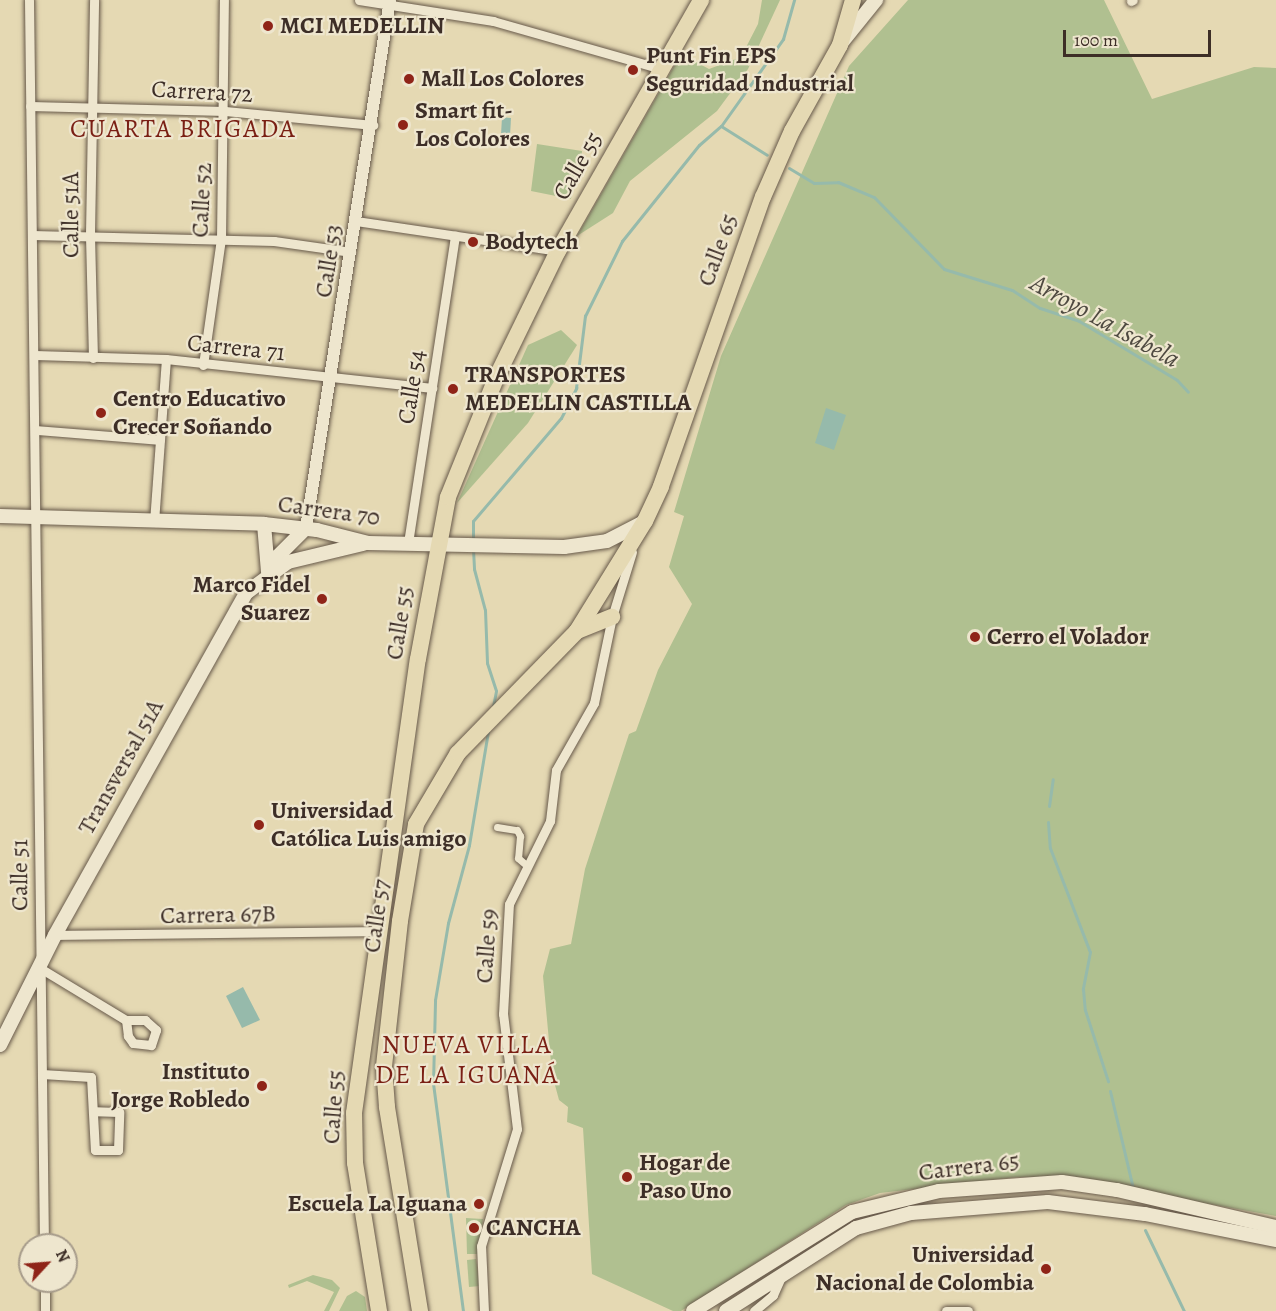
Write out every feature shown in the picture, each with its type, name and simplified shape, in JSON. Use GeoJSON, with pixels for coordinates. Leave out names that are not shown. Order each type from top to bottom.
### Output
{"type":"FeatureCollection","features":[{"type":"Feature","properties":{"kind":"highway","name":"Calle 55"},"geometry":{"type":"LineString","coordinates":[[379,1311],[356,1163],[354,1128],[397,819],[459,463],[558,250],[701,0]]}},
{"type":"Feature","properties":{"kind":"highway"},"geometry":{"type":"LineString","coordinates":[[840,45],[853,0]]}},
{"type":"Feature","properties":{"kind":"highway","name":"Calle 65"},"geometry":{"type":"LineString","coordinates":[[642,527],[662,486],[763,197],[792,131],[840,45]]}},
{"type":"Feature","properties":{"kind":"highway","name":"Calle 57"},"geometry":{"type":"LineString","coordinates":[[420,1311],[387,1107],[384,1066],[399,921],[416,824],[428,800],[464,745],[577,631],[642,527]]}},
{"type":"Feature","properties":{"kind":"highway"},"geometry":{"type":"LineString","coordinates":[[577,631],[612,617]]}},
{"type":"Feature","properties":{"kind":"highway"},"geometry":{"type":"LineString","coordinates":[[397,819],[416,824]]}},
{"type":"Feature","properties":{"kind":"main road","name":"Calle 65"},"geometry":{"type":"LineString","coordinates":[[840,45],[876,0]]}},
{"type":"Feature","properties":{"kind":"main road","name":"Carrera 70"},"geometry":{"type":"LineString","coordinates":[[0,516],[37,525],[154,522],[264,524],[306,528],[368,543],[445,542],[586,546],[607,542],[642,527]]}},
{"type":"Feature","properties":{"kind":"main road"},"geometry":{"type":"LineString","coordinates":[[264,524],[268,574],[300,557],[368,543]]}},
{"type":"Feature","properties":{"kind":"main road","name":"Transversal 51A"},"geometry":{"type":"LineString","coordinates":[[0,1045],[55,935],[231,615],[246,593],[268,574],[278,556],[306,528]]}},
{"type":"Feature","properties":{"kind":"main road","name":"Carrera 65"},"geometry":{"type":"LineString","coordinates":[[693,1311],[843,1216],[891,1200],[939,1191],[1035,1181],[1071,1183],[1276,1227]]}},
{"type":"Feature","properties":{"kind":"main road","name":"Carrera 65"},"geometry":{"type":"LineString","coordinates":[[726,1311],[841,1236],[871,1221],[1007,1202],[1074,1203],[1276,1240]]}},
{"type":"Feature","properties":{"kind":"street","name":"Calle 51"},"geometry":{"type":"LineString","coordinates":[[29,0],[36,430],[44,1233]]}},
{"type":"Feature","properties":{"kind":"street","name":"Calle 51A"},"geometry":{"type":"LineString","coordinates":[[93,358],[90,234],[94,0]]}},
{"type":"Feature","properties":{"kind":"street","name":"Calle 52"},"geometry":{"type":"LineString","coordinates":[[203,365],[221,239],[225,111],[224,0]]}},
{"type":"Feature","properties":{"kind":"street"},"geometry":{"type":"LineString","coordinates":[[359,0],[390,2],[517,26],[661,69]]}},
{"type":"Feature","properties":{"kind":"street","name":"Calle 53"},"geometry":{"type":"LineString","coordinates":[[306,528],[373,125],[390,2]]}},
{"type":"Feature","properties":{"kind":"street","name":"Carrera 72"},"geometry":{"type":"LineString","coordinates":[[30,106],[225,111],[373,125]]}},
{"type":"Feature","properties":{"kind":"street"},"geometry":{"type":"LineString","coordinates":[[356,221],[558,250]]}},
{"type":"Feature","properties":{"kind":"street"},"geometry":{"type":"LineString","coordinates":[[32,235],[90,234],[274,241],[351,252]]}},
{"type":"Feature","properties":{"kind":"street","name":"Calle 54"},"geometry":{"type":"LineString","coordinates":[[408,543],[454,236]]}},
{"type":"Feature","properties":{"kind":"street","name":"Carrera 71"},"geometry":{"type":"LineString","coordinates":[[35,355],[166,359],[203,365],[432,388]]}},
{"type":"Feature","properties":{"kind":"street"},"geometry":{"type":"LineString","coordinates":[[154,522],[166,359]]}},
{"type":"Feature","properties":{"kind":"street"},"geometry":{"type":"LineString","coordinates":[[36,430],[160,440]]}},
{"type":"Feature","properties":{"kind":"street","name":"Calle 59"},"geometry":{"type":"LineString","coordinates":[[484,1311],[481,1246],[517,1129],[503,990],[508,904],[550,821],[556,770],[594,703],[612,617],[642,527]]}},
{"type":"Feature","properties":{"kind":"street"},"geometry":{"type":"LineString","coordinates":[[497,827],[516,830],[520,837],[518,858],[526,865]]}},
{"type":"Feature","properties":{"kind":"street","name":"Carrera 67B"},"geometry":{"type":"LineString","coordinates":[[55,935],[381,931]]}},
{"type":"Feature","properties":{"kind":"street"},"geometry":{"type":"LineString","coordinates":[[40,968],[126,1020]]}},
{"type":"Feature","properties":{"kind":"street"},"geometry":{"type":"LineString","coordinates":[[42,1074],[91,1077],[95,1111],[95,1150],[118,1150],[119,1112],[95,1111]]}},
{"type":"Feature","properties":{"kind":"street"},"geometry":{"type":"LineString","coordinates":[[753,1311],[773,1295],[782,1275]]}},
{"type":"Feature","properties":{"kind":"street"},"geometry":{"type":"LineString","coordinates":[[45,1293],[45,1311]]}},
{"type":"Feature","properties":{"kind":"street"},"geometry":{"type":"LineString","coordinates":[[946,1311],[968,1311]]}},
{"type":"Feature","properties":{"kind":"green space"},"geometry":{"type":"Polygon","coordinates":[[[762,0],[780,0],[748,69],[717,111],[630,181],[613,213],[577,236],[681,54],[709,69],[741,57],[758,24],[762,0]]]}},
{"type":"Feature","properties":{"kind":"green space","name":"Cerro el Volador"},"geometry":{"type":"Polygon","coordinates":[[[908,0],[1104,0],[1152,99],[1254,67],[1276,68],[1276,1216],[1070,1179],[1017,1177],[880,1193],[846,1205],[681,1311],[673,1311],[592,1274],[583,1128],[567,1122],[568,1107],[559,1100],[552,1074],[543,976],[550,949],[571,944],[585,869],[629,734],[636,731],[658,670],[692,604],[669,567],[684,516],[674,512],[721,356],[849,66],[908,0]]]}},
{"type":"Feature","properties":{"kind":"green space"},"geometry":{"type":"Polygon","coordinates":[[[537,144],[582,151],[580,175],[574,174],[571,199],[531,191],[537,144]]]}},
{"type":"Feature","properties":{"kind":"green space"},"geometry":{"type":"Polygon","coordinates":[[[561,330],[577,345],[528,423],[457,503],[528,345],[561,330]]]}},
{"type":"Feature","properties":{"kind":"green space","name":"CANCHA"},"geometry":{"type":"Polygon","coordinates":[[[466,1218],[483,1219],[479,1254],[467,1254],[466,1218]]]}},
{"type":"Feature","properties":{"kind":"green space"},"geometry":{"type":"Polygon","coordinates":[[[476,1259],[480,1286],[469,1287],[467,1260],[476,1259]]]}},
{"type":"Feature","properties":{"kind":"green space"},"geometry":{"type":"Polygon","coordinates":[[[313,1275],[332,1280],[340,1288],[329,1311],[324,1311],[334,1292],[307,1281],[289,1288],[288,1285],[313,1275]]]}},
{"type":"Feature","properties":{"kind":"green space"},"geometry":{"type":"Polygon","coordinates":[[[356,1291],[365,1297],[367,1311],[339,1311],[347,1296],[356,1291]]]}},
{"type":"Feature","properties":{"kind":"shaded area"},"geometry":{"type":"Polygon","coordinates":[[[502,117],[511,118],[510,136],[501,135],[502,117]]]}},
{"type":"Feature","properties":{"kind":"shaded area"},"geometry":{"type":"Polygon","coordinates":[[[826,408],[846,415],[834,450],[815,443],[826,408]]]}},
{"type":"Feature","properties":{"kind":"shaded area"},"geometry":{"type":"Polygon","coordinates":[[[243,987],[260,1020],[242,1028],[226,996],[243,987]]]}},
{"type":"Feature","properties":{"kind":"waterway"},"geometry":{"type":"LineString","coordinates":[[473,542],[473,521],[561,418],[576,388],[585,316],[622,241],[699,145],[721,126],[783,39],[794,0]]}},
{"type":"Feature","properties":{"kind":"waterway","name":"Arroyo La Isabela"},"geometry":{"type":"LineString","coordinates":[[721,126],[767,155]]}},
{"type":"Feature","properties":{"kind":"waterway","name":"Arroyo La Isabela"},"geometry":{"type":"LineString","coordinates":[[789,168],[814,183],[838,182],[874,197],[944,269],[1012,290],[1040,308],[1079,321],[1177,380],[1188,392]]}},
{"type":"Feature","properties":{"kind":"waterway"},"geometry":{"type":"LineString","coordinates":[[473,549],[474,569],[485,610],[487,663],[496,691],[493,707]]}},
{"type":"Feature","properties":{"kind":"waterway"},"geometry":{"type":"LineString","coordinates":[[463,1311],[433,1084],[435,1000],[448,923],[469,845],[488,731]]}},
{"type":"Feature","properties":{"kind":"waterway"},"geometry":{"type":"LineString","coordinates":[[1049,806],[1053,779]]}},
{"type":"Feature","properties":{"kind":"waterway"},"geometry":{"type":"LineString","coordinates":[[1048,822],[1050,848],[1090,952],[1083,989],[1085,1010],[1108,1081]]}},
{"type":"Feature","properties":{"kind":"waterway"},"geometry":{"type":"LineString","coordinates":[[1110,1091],[1133,1188]]}},
{"type":"Feature","properties":{"kind":"waterway"},"geometry":{"type":"LineString","coordinates":[[1145,1230],[1184,1311]]}},
{"type":"Feature","properties":{"kind":"place","name":"MCI MEDELLIN"},"geometry":{"type":"Point","coordinates":[268,26]}},
{"type":"Feature","properties":{"kind":"place","name":"Punt Fin EPS Seguridad Industrial"},"geometry":{"type":"Point","coordinates":[633,70]}},
{"type":"Feature","properties":{"kind":"place","name":"Mall Los Colores"},"geometry":{"type":"Point","coordinates":[409,79]}},
{"type":"Feature","properties":{"kind":"place","name":"Smart fit- Los Colores"},"geometry":{"type":"Point","coordinates":[403,125]}},
{"type":"Feature","properties":{"kind":"place","name":"Bodytech"},"geometry":{"type":"Point","coordinates":[473,242]}},
{"type":"Feature","properties":{"kind":"place","name":"TRANSPORTES MEDELLIN CASTILLA"},"geometry":{"type":"Point","coordinates":[453,389]}},
{"type":"Feature","properties":{"kind":"place","name":"Centro Educativo Crecer Soñando"},"geometry":{"type":"Point","coordinates":[101,413]}},
{"type":"Feature","properties":{"kind":"place","name":"Marco Fidel Suarez"},"geometry":{"type":"Point","coordinates":[322,599]}},
{"type":"Feature","properties":{"kind":"place","name":"Cerro el Volador"},"geometry":{"type":"Point","coordinates":[975,637]}},
{"type":"Feature","properties":{"kind":"place","name":"Universidad Católica Luis amigo"},"geometry":{"type":"Point","coordinates":[259,825]}},
{"type":"Feature","properties":{"kind":"place","name":"Instituto Jorge Robledo"},"geometry":{"type":"Point","coordinates":[262,1086]}},
{"type":"Feature","properties":{"kind":"place","name":"Hogar de Paso Uno"},"geometry":{"type":"Point","coordinates":[627,1177]}},
{"type":"Feature","properties":{"kind":"place","name":"Escuela La Iguana"},"geometry":{"type":"Point","coordinates":[479,1204]}},
{"type":"Feature","properties":{"kind":"place","name":"CANCHA"},"geometry":{"type":"Point","coordinates":[474,1228]}},
{"type":"Feature","properties":{"kind":"place","name":"Universidad Nacional de Colombia"},"geometry":{"type":"Point","coordinates":[1046,1269]}},
{"type":"Feature","properties":{"kind":"district","name":"CUARTA BRIGADA"},"geometry":{"type":"Point","coordinates":[183,129]}},
{"type":"Feature","properties":{"kind":"district","name":"NUEVA VILLA DE LA IGUANÁ"},"geometry":{"type":"Point","coordinates":[467,1060]}}]}
